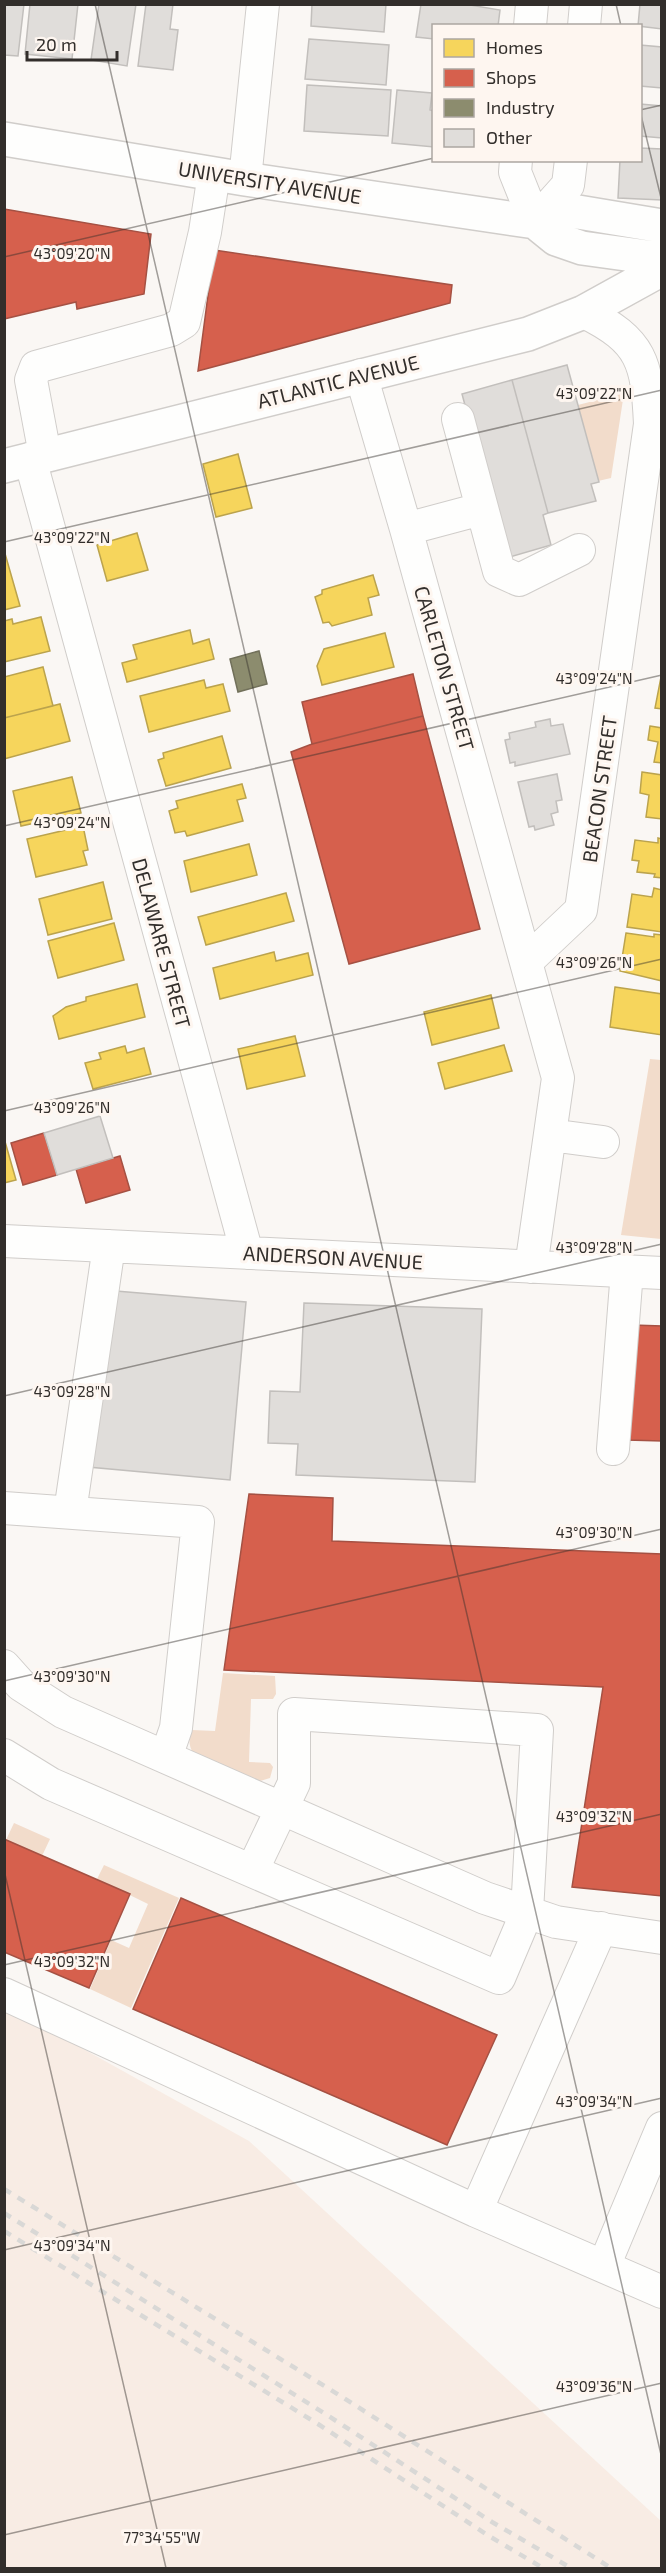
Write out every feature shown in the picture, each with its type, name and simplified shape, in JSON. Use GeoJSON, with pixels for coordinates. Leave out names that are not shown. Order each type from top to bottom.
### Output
{"type":"FeatureCollection","features":[{"type":"Feature","properties":{"kind":"main road","name":"UNIVERSITY AVENUE"},"geometry":{"type":"LineString","coordinates":[[4,139],[229,177],[535,222],[556,238],[582,248],[662,259]]}},
{"type":"Feature","properties":{"kind":"main road","name":"UNIVERSITY AVENUE"},"geometry":{"type":"LineString","coordinates":[[535,222],[556,214],[578,212],[662,226]]}},
{"type":"Feature","properties":{"kind":"main road","name":"ATLANTIC AVENUE"},"geometry":{"type":"LineString","coordinates":[[26,460],[528,334],[584,312],[662,269]]}},
{"type":"Feature","properties":{"kind":"street"},"geometry":{"type":"LineString","coordinates":[[18,380],[36,367],[171,330],[184,322],[205,231],[229,177],[263,4]]}},
{"type":"Feature","properties":{"kind":"street"},"geometry":{"type":"LineString","coordinates":[[530,24],[532,4]]}},
{"type":"Feature","properties":{"kind":"street"},"geometry":{"type":"LineString","coordinates":[[584,24],[586,4]]}},
{"type":"Feature","properties":{"kind":"street"},"geometry":{"type":"LineString","coordinates":[[516,162],[515,172],[535,222],[568,185],[571,162]]}},
{"type":"Feature","properties":{"kind":"street","name":"BEACON STREET"},"geometry":{"type":"LineString","coordinates":[[527,961],[581,910],[650,424],[645,368],[636,349],[603,321],[584,312]]}},
{"type":"Feature","properties":{"kind":"street","name":"CARLETON STREET"},"geometry":{"type":"LineString","coordinates":[[361,375],[527,961]]}},
{"type":"Feature","properties":{"kind":"street","name":"DELAWARE STREET"},"geometry":{"type":"LineString","coordinates":[[18,380],[26,460],[247,1253]]}},
{"type":"Feature","properties":{"kind":"street"},"geometry":{"type":"LineString","coordinates":[[458,419],[499,570],[519,580],[579,550]]}},
{"type":"Feature","properties":{"kind":"street"},"geometry":{"type":"LineString","coordinates":[[406,529],[481,509]]}},
{"type":"Feature","properties":{"kind":"street"},"geometry":{"type":"LineString","coordinates":[[527,961],[558,1078],[531,1267]]}},
{"type":"Feature","properties":{"kind":"street"},"geometry":{"type":"LineString","coordinates":[[550,1135],[603,1142]]}},
{"type":"Feature","properties":{"kind":"street","name":"ANDERSON AVENUE"},"geometry":{"type":"LineString","coordinates":[[4,1241],[662,1273]]}},
{"type":"Feature","properties":{"kind":"street"},"geometry":{"type":"LineString","coordinates":[[70,1512],[109,1246]]}},
{"type":"Feature","properties":{"kind":"street"},"geometry":{"type":"LineString","coordinates":[[613,1449],[627,1271]]}},
{"type":"Feature","properties":{"kind":"street"},"geometry":{"type":"LineString","coordinates":[[4,1508],[198,1522],[176,1728],[166,1757]]}},
{"type":"Feature","properties":{"kind":"street"},"geometry":{"type":"LineString","coordinates":[[4,1666],[21,1685],[63,1712],[485,1898],[556,1922],[662,1938]]}},
{"type":"Feature","properties":{"kind":"street"},"geometry":{"type":"LineString","coordinates":[[4,1755],[51,1784],[499,1978],[527,1912],[537,1730],[294,1714],[294,1783],[252,1871]]}},
{"type":"Feature","properties":{"kind":"street"},"geometry":{"type":"LineString","coordinates":[[476,2211],[601,1928]]}},
{"type":"Feature","properties":{"kind":"street"},"geometry":{"type":"LineString","coordinates":[[4,1994],[476,2211],[662,2292]]}},
{"type":"Feature","properties":{"kind":"street"},"geometry":{"type":"LineString","coordinates":[[604,2266],[662,2128]]}},
{"type":"Feature","properties":{"kind":"shaded area"},"geometry":{"type":"Polygon","coordinates":[[[624,393],[611,478],[598,481],[578,405],[624,393]]]}},
{"type":"Feature","properties":{"kind":"shaded area"},"geometry":{"type":"Polygon","coordinates":[[[650,1059],[661,1060],[661,1239],[621,1235],[650,1059]]]}},
{"type":"Feature","properties":{"kind":"shaded area"},"geometry":{"type":"Polygon","coordinates":[[[223,1673],[275,1676],[276,1694],[273,1699],[251,1699],[249,1762],[270,1763],[273,1767],[270,1778],[257,1782],[193,1753],[190,1745],[192,1730],[215,1731],[223,1673]]]}},
{"type":"Feature","properties":{"kind":"shaded area"},"geometry":{"type":"Polygon","coordinates":[[[14,1823],[50,1839],[42,1856],[6,1840],[14,1823]]]}},
{"type":"Feature","properties":{"kind":"shaded area"},"geometry":{"type":"Polygon","coordinates":[[[104,1865],[179,1898],[131,2008],[90,1989],[111,1940],[129,1948],[148,1904],[97,1879],[104,1865]]]}},
{"type":"Feature","properties":{"kind":"shaded area"},"geometry":{"type":"Polygon","coordinates":[[[4,2005],[249,2141],[661,2521],[661,2568],[5,2568],[4,2005]]]}},
{"type":"Feature","properties":{"kind":"building: Homes"},"geometry":{"type":"Polygon","coordinates":[[[238,454],[252,508],[216,517],[203,464],[238,454]]]}},
{"type":"Feature","properties":{"kind":"building: Homes"},"geometry":{"type":"Polygon","coordinates":[[[137,533],[148,570],[107,581],[97,545],[137,533]]]}},
{"type":"Feature","properties":{"kind":"building: Homes"},"geometry":{"type":"Polygon","coordinates":[[[4,550],[20,606],[4,610],[4,550]]]}},
{"type":"Feature","properties":{"kind":"building: Homes"},"geometry":{"type":"Polygon","coordinates":[[[373,575],[379,595],[368,598],[372,615],[332,626],[329,622],[323,623],[315,597],[322,594],[322,590],[373,575]]]}},
{"type":"Feature","properties":{"kind":"building: Homes"},"geometry":{"type":"Polygon","coordinates":[[[41,617],[50,651],[4,662],[4,621],[12,619],[13,624],[41,617]]]}},
{"type":"Feature","properties":{"kind":"building: Homes"},"geometry":{"type":"Polygon","coordinates":[[[190,630],[193,644],[209,639],[214,659],[127,682],[122,663],[137,659],[133,645],[190,630]]]}},
{"type":"Feature","properties":{"kind":"building: Homes"},"geometry":{"type":"Polygon","coordinates":[[[385,633],[394,667],[322,685],[317,666],[324,649],[385,633]]]}},
{"type":"Feature","properties":{"kind":"building: Homes"},"geometry":{"type":"Polygon","coordinates":[[[43,667],[53,706],[4,718],[4,677],[43,667]]]}},
{"type":"Feature","properties":{"kind":"building: Homes"},"geometry":{"type":"Polygon","coordinates":[[[662,677],[662,709],[655,708],[662,677]]]}},
{"type":"Feature","properties":{"kind":"building: Homes"},"geometry":{"type":"Polygon","coordinates":[[[204,680],[206,688],[223,684],[230,711],[149,732],[140,696],[204,680]]]}},
{"type":"Feature","properties":{"kind":"building: Homes"},"geometry":{"type":"Polygon","coordinates":[[[60,704],[70,741],[4,759],[4,718],[60,704]]]}},
{"type":"Feature","properties":{"kind":"building: Homes"},"geometry":{"type":"Polygon","coordinates":[[[650,726],[662,728],[662,763],[654,762],[658,742],[648,740],[650,726]]]}},
{"type":"Feature","properties":{"kind":"building: Homes"},"geometry":{"type":"Polygon","coordinates":[[[222,736],[231,768],[166,786],[158,760],[164,758],[163,753],[222,736]]]}},
{"type":"Feature","properties":{"kind":"building: Homes"},"geometry":{"type":"Polygon","coordinates":[[[642,772],[662,775],[662,819],[646,817],[649,795],[640,793],[642,772]]]}},
{"type":"Feature","properties":{"kind":"building: Homes"},"geometry":{"type":"Polygon","coordinates":[[[72,777],[81,813],[21,826],[13,791],[72,777]]]}},
{"type":"Feature","properties":{"kind":"building: Homes"},"geometry":{"type":"Polygon","coordinates":[[[242,784],[246,798],[237,800],[243,821],[187,836],[185,831],[175,833],[169,811],[178,808],[176,801],[242,784]]]}},
{"type":"Feature","properties":{"kind":"building: Homes"},"geometry":{"type":"Polygon","coordinates":[[[83,826],[88,850],[83,851],[87,865],[36,877],[27,839],[83,826]]]}},
{"type":"Feature","properties":{"kind":"building: Homes"},"geometry":{"type":"Polygon","coordinates":[[[658,838],[662,839],[662,878],[654,877],[655,874],[637,872],[639,861],[632,860],[635,840],[658,843],[658,838]]]}},
{"type":"Feature","properties":{"kind":"building: Homes"},"geometry":{"type":"Polygon","coordinates":[[[249,844],[257,875],[191,892],[184,861],[249,844]]]}},
{"type":"Feature","properties":{"kind":"building: Homes"},"geometry":{"type":"Polygon","coordinates":[[[103,882],[112,919],[48,935],[39,899],[103,882]]]}},
{"type":"Feature","properties":{"kind":"building: Homes"},"geometry":{"type":"Polygon","coordinates":[[[654,888],[662,890],[662,932],[627,927],[632,894],[652,897],[654,888]]]}},
{"type":"Feature","properties":{"kind":"building: Homes"},"geometry":{"type":"Polygon","coordinates":[[[286,893],[294,921],[206,945],[198,917],[286,893]]]}},
{"type":"Feature","properties":{"kind":"building: Homes"},"geometry":{"type":"Polygon","coordinates":[[[114,923],[124,960],[58,978],[48,941],[114,923]]]}},
{"type":"Feature","properties":{"kind":"building: Homes"},"geometry":{"type":"Polygon","coordinates":[[[626,933],[654,937],[654,934],[662,935],[662,981],[620,971],[626,933]]]}},
{"type":"Feature","properties":{"kind":"building: Homes"},"geometry":{"type":"Polygon","coordinates":[[[274,952],[276,961],[308,953],[313,975],[220,999],[213,968],[274,952]]]}},
{"type":"Feature","properties":{"kind":"building: Homes"},"geometry":{"type":"Polygon","coordinates":[[[137,984],[145,1017],[59,1039],[53,1016],[66,1007],[86,1001],[86,997],[137,984]]]}},
{"type":"Feature","properties":{"kind":"building: Homes"},"geometry":{"type":"Polygon","coordinates":[[[615,987],[662,994],[662,1035],[610,1027],[615,987]]]}},
{"type":"Feature","properties":{"kind":"building: Homes"},"geometry":{"type":"Polygon","coordinates":[[[491,995],[499,1028],[432,1045],[424,1012],[491,995]]]}},
{"type":"Feature","properties":{"kind":"building: Homes"},"geometry":{"type":"Polygon","coordinates":[[[295,1036],[305,1076],[247,1089],[238,1049],[295,1036]]]}},
{"type":"Feature","properties":{"kind":"building: Homes"},"geometry":{"type":"Polygon","coordinates":[[[504,1045],[512,1071],[445,1089],[438,1063],[504,1045]]]}},
{"type":"Feature","properties":{"kind":"building: Homes"},"geometry":{"type":"Polygon","coordinates":[[[125,1046],[127,1053],[144,1048],[151,1074],[93,1089],[85,1063],[101,1059],[99,1053],[125,1046]]]}},
{"type":"Feature","properties":{"kind":"building: Homes"},"geometry":{"type":"Polygon","coordinates":[[[4,1138],[16,1180],[4,1183],[4,1138]]]}},
{"type":"Feature","properties":{"kind":"building: Shops"},"geometry":{"type":"Polygon","coordinates":[[[4,209],[151,234],[144,294],[77,309],[76,302],[4,319],[4,209]]]}},
{"type":"Feature","properties":{"kind":"building: Shops"},"geometry":{"type":"Polygon","coordinates":[[[214,250],[452,285],[450,303],[198,371],[214,250]]]}},
{"type":"Feature","properties":{"kind":"building: Shops"},"geometry":{"type":"Polygon","coordinates":[[[413,674],[423,716],[312,744],[302,702],[413,674]]]}},
{"type":"Feature","properties":{"kind":"building: Shops"},"geometry":{"type":"Polygon","coordinates":[[[423,716],[480,929],[349,964],[291,752],[312,744],[423,716]]]}},
{"type":"Feature","properties":{"kind":"building: Shops"},"geometry":{"type":"Polygon","coordinates":[[[44,1133],[57,1175],[23,1185],[11,1143],[44,1133]]]}},
{"type":"Feature","properties":{"kind":"building: Shops"},"geometry":{"type":"Polygon","coordinates":[[[120,1156],[130,1190],[86,1203],[76,1169],[120,1156]]]}},
{"type":"Feature","properties":{"kind":"building: Shops"},"geometry":{"type":"Polygon","coordinates":[[[632,1325],[662,1326],[662,1441],[627,1440],[632,1325]]]}},
{"type":"Feature","properties":{"kind":"building: Shops"},"geometry":{"type":"Polygon","coordinates":[[[249,1494],[333,1498],[332,1541],[662,1554],[662,1896],[572,1887],[603,1687],[224,1670],[249,1494]]]}},
{"type":"Feature","properties":{"kind":"building: Shops"},"geometry":{"type":"Polygon","coordinates":[[[4,1839],[130,1894],[89,1988],[4,1952],[4,1839]]]}},
{"type":"Feature","properties":{"kind":"building: Shops"},"geometry":{"type":"Polygon","coordinates":[[[181,1898],[497,2035],[447,2145],[133,2009],[181,1898]]]}},
{"type":"Feature","properties":{"kind":"building: Industry"},"geometry":{"type":"Polygon","coordinates":[[[259,651],[267,684],[238,692],[230,659],[259,651]]]}},
{"type":"Feature","properties":{"kind":"building: Other"},"geometry":{"type":"Polygon","coordinates":[[[4,4],[24,4],[18,56],[4,55],[4,4]]]}},
{"type":"Feature","properties":{"kind":"building: Other"},"geometry":{"type":"Polygon","coordinates":[[[30,4],[78,4],[72,59],[25,54],[30,4]]]}},
{"type":"Feature","properties":{"kind":"building: Other"},"geometry":{"type":"Polygon","coordinates":[[[99,4],[136,4],[127,66],[91,60],[99,4]]]}},
{"type":"Feature","properties":{"kind":"building: Other"},"geometry":{"type":"Polygon","coordinates":[[[146,4],[173,4],[170,29],[178,30],[173,70],[138,66],[146,4]]]}},
{"type":"Feature","properties":{"kind":"building: Other"},"geometry":{"type":"Polygon","coordinates":[[[312,4],[386,4],[384,32],[311,26],[312,4]]]}},
{"type":"Feature","properties":{"kind":"building: Other"},"geometry":{"type":"Polygon","coordinates":[[[421,4],[464,4],[500,10],[498,24],[432,24],[432,39],[416,37],[421,4]]]}},
{"type":"Feature","properties":{"kind":"building: Other"},"geometry":{"type":"Polygon","coordinates":[[[640,4],[662,4],[662,29],[638,24],[640,4]]]}},
{"type":"Feature","properties":{"kind":"building: Other"},"geometry":{"type":"Polygon","coordinates":[[[309,39],[389,45],[386,85],[305,79],[309,39]]]}},
{"type":"Feature","properties":{"kind":"building: Other"},"geometry":{"type":"Polygon","coordinates":[[[642,45],[662,47],[662,88],[642,86],[642,45]]]}},
{"type":"Feature","properties":{"kind":"building: Other"},"geometry":{"type":"Polygon","coordinates":[[[307,85],[391,90],[388,136],[304,131],[307,85]]]}},
{"type":"Feature","properties":{"kind":"building: Other"},"geometry":{"type":"Polygon","coordinates":[[[397,90],[432,93],[430,110],[432,110],[432,147],[392,143],[397,90]]]}},
{"type":"Feature","properties":{"kind":"building: Other"},"geometry":{"type":"Polygon","coordinates":[[[642,104],[662,106],[662,138],[642,136],[642,104]]]}},
{"type":"Feature","properties":{"kind":"building: Other"},"geometry":{"type":"Polygon","coordinates":[[[642,148],[662,149],[662,200],[618,198],[620,162],[642,162],[642,148]]]}},
{"type":"Feature","properties":{"kind":"building: Other"},"geometry":{"type":"Polygon","coordinates":[[[567,365],[599,482],[591,484],[596,501],[548,513],[512,380],[567,365]]]}},
{"type":"Feature","properties":{"kind":"building: Other"},"geometry":{"type":"Polygon","coordinates":[[[512,380],[548,513],[543,515],[551,545],[506,558],[462,394],[512,380]]]}},
{"type":"Feature","properties":{"kind":"building: Other"},"geometry":{"type":"Polygon","coordinates":[[[550,719],[551,726],[563,724],[570,754],[515,766],[515,762],[510,763],[505,740],[510,739],[509,733],[536,727],[535,722],[550,719]]]}},
{"type":"Feature","properties":{"kind":"building: Other"},"geometry":{"type":"Polygon","coordinates":[[[557,774],[562,800],[556,801],[558,812],[551,814],[554,825],[535,830],[534,826],[529,827],[518,782],[557,774]]]}},
{"type":"Feature","properties":{"kind":"building: Other"},"geometry":{"type":"Polygon","coordinates":[[[100,1116],[113,1158],[57,1175],[44,1133],[100,1116]]]}},
{"type":"Feature","properties":{"kind":"building: Other"},"geometry":{"type":"Polygon","coordinates":[[[104,1290],[246,1302],[230,1480],[88,1467],[104,1290]]]}},
{"type":"Feature","properties":{"kind":"building: Other"},"geometry":{"type":"Polygon","coordinates":[[[304,1303],[482,1309],[475,1482],[296,1475],[298,1444],[268,1443],[270,1391],[300,1392],[304,1303]]]}},
{"type":"Feature","properties":{"kind":"railway"},"geometry":{"type":"LineString","coordinates":[[4,2189],[339,2395],[611,2568]]}},
{"type":"Feature","properties":{"kind":"railway"},"geometry":{"type":"LineString","coordinates":[[4,2213],[327,2415],[492,2522],[571,2568]]}},
{"type":"Feature","properties":{"kind":"railway"},"geometry":{"type":"LineString","coordinates":[[4,2231],[318,2424],[489,2536],[543,2568]]}}]}
